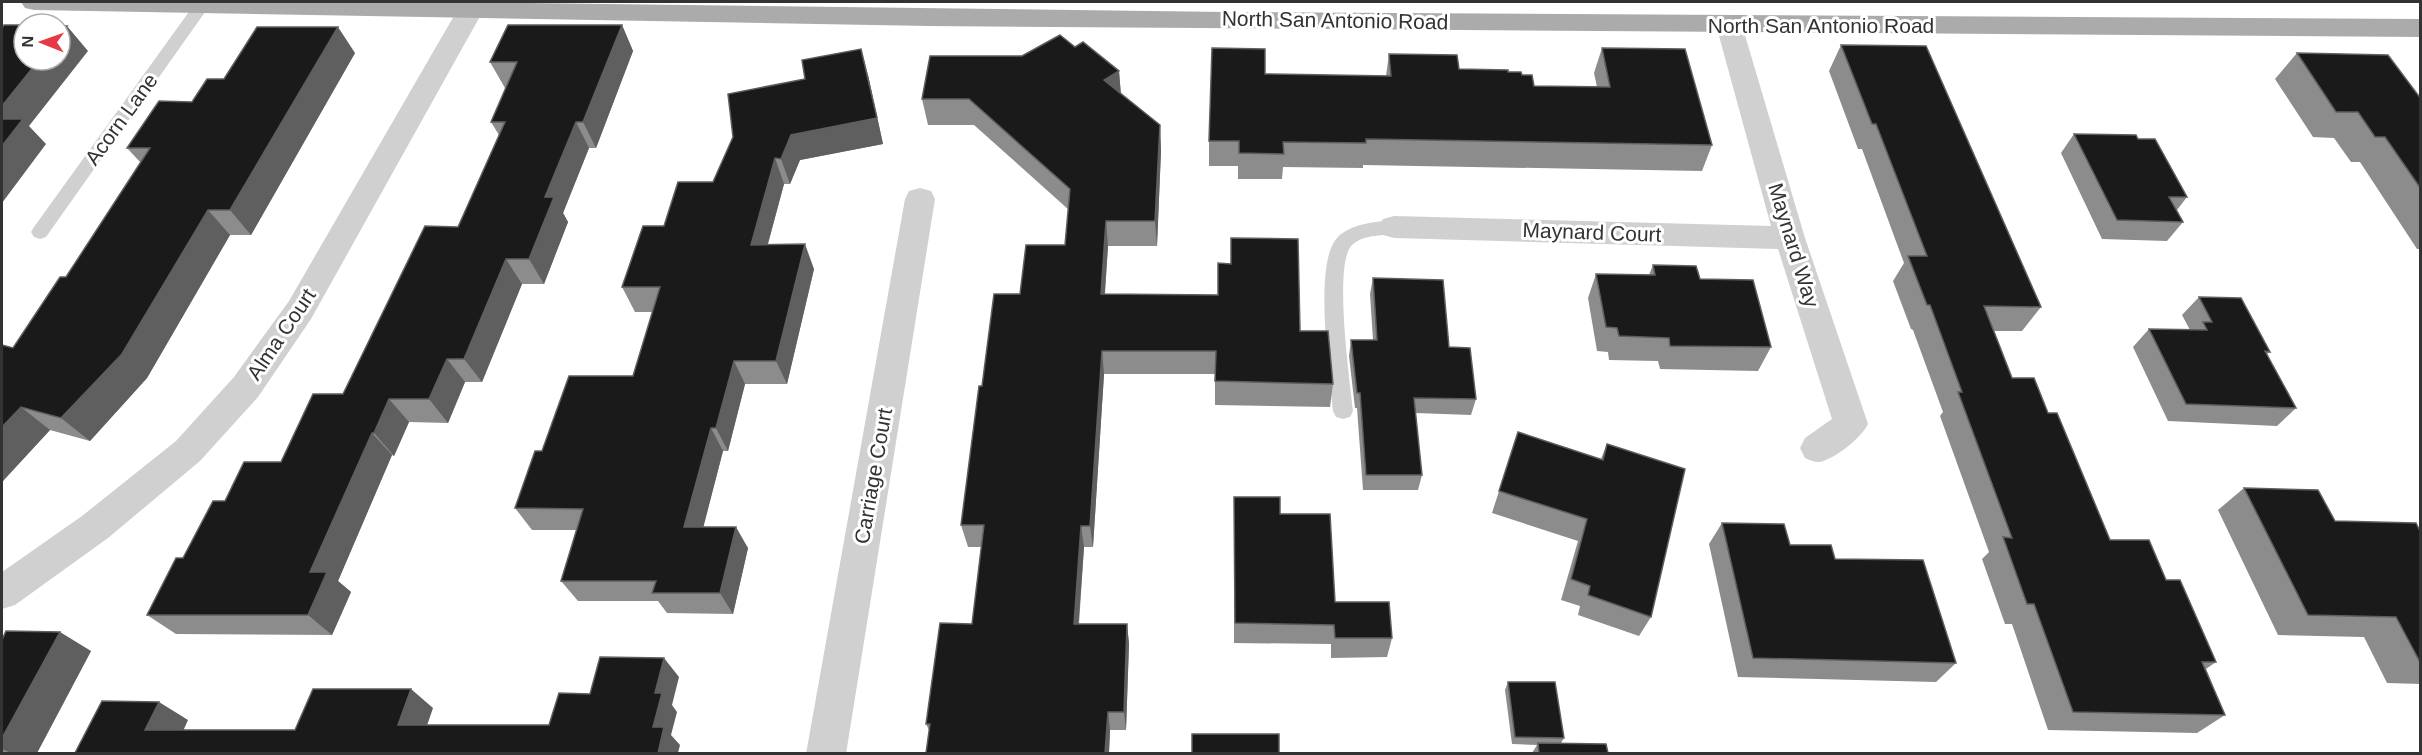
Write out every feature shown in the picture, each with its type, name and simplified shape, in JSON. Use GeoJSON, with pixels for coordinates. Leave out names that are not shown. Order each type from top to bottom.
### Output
{"type":"FeatureCollection","features":[{"type":"Feature","properties":{"kind":"main road","name":"North San Antonio Road"},"geometry":{"type":"LineString","coordinates":[[34,2],[472,6],[1729,25],[2421,28]]}},
{"type":"Feature","properties":{"kind":"street","name":"Alma Court"},"geometry":{"type":"LineString","coordinates":[[2,593],[95,527],[188,451],[246,387],[300,310],[472,6]]}},
{"type":"Feature","properties":{"kind":"street","name":"Maynard Way"},"geometry":{"type":"LineString","coordinates":[[1729,25],[1790,238],[1851,424],[1817,448]]}},
{"type":"Feature","properties":{"kind":"street","name":"Carriage Court"},"geometry":{"type":"LineString","coordinates":[[826,753],[920,199]]}},
{"type":"Feature","properties":{"kind":"street","name":"Maynard Court"},"geometry":{"type":"LineString","coordinates":[[1394,227],[1790,238]]}},
{"type":"Feature","properties":{"kind":"lane","name":"Acorn Lane"},"geometry":{"type":"LineString","coordinates":[[40,232],[202,5]]}},
{"type":"Feature","properties":{"kind":"lane"},"geometry":{"type":"LineString","coordinates":[[1343,411],[1334,280],[1337,252],[1351,236],[1394,227]]}},
{"type":"Feature","properties":{"kind":"building"},"geometry":{"type":"Polygon","coordinates":[[[4,25],[12,25],[12,72],[29,72],[2,106],[2,28],[4,25]]]}},
{"type":"Feature","properties":{"kind":"building"},"geometry":{"type":"Polygon","coordinates":[[[508,25],[622,25],[583,122],[576,122],[545,197],[554,197],[529,259],[506,259],[464,359],[447,359],[429,399],[389,399],[310,572],[327,572],[308,615],[147,615],[176,558],[183,558],[213,501],[225,501],[244,462],[281,462],[313,394],[343,394],[425,226],[458,227],[505,122],[491,122],[517,62],[490,62],[508,25]]]}},
{"type":"Feature","properties":{"kind":"building"},"geometry":{"type":"Polygon","coordinates":[[[257,27],[338,27],[230,210],[208,210],[122,354],[61,418],[21,407],[2,427],[2,345],[13,348],[60,277],[66,277],[150,148],[127,148],[159,101],[192,102],[207,79],[224,79],[257,27]]]}},
{"type":"Feature","properties":{"kind":"building"},"geometry":{"type":"Polygon","coordinates":[[[1060,35],[1075,47],[1083,42],[1119,71],[1104,80],[1160,125],[1155,221],[1106,221],[1101,294],[1218,295],[1218,263],[1231,264],[1231,238],[1298,239],[1300,331],[1328,331],[1333,384],[1215,381],[1216,351],[1102,351],[1090,526],[1081,526],[1074,624],[1127,624],[1124,712],[1108,712],[1105,753],[926,753],[930,724],[926,724],[940,623],[972,624],[984,525],[961,525],[979,386],[982,386],[994,294],[1020,294],[1026,245],[1065,245],[1070,189],[969,99],[922,99],[930,56],[1022,56],[1060,35]]]}},
{"type":"Feature","properties":{"kind":"building"},"geometry":{"type":"Polygon","coordinates":[[[1841,45],[1926,46],[2041,307],[1984,306],[2012,378],[2034,378],[2048,413],[2057,413],[2110,540],[2149,540],[2166,580],[2180,580],[2216,662],[2202,662],[2225,715],[2073,712],[2034,604],[2027,604],[2003,537],[2012,538],[1958,392],[1962,392],[1930,305],[1927,305],[1908,256],[1927,256],[1876,124],[1872,124],[1841,45]]]}},
{"type":"Feature","properties":{"kind":"building"},"geometry":{"type":"Polygon","coordinates":[[[1212,48],[1265,49],[1265,74],[1391,76],[1389,54],[1457,55],[1459,69],[1521,72],[1522,75],[1532,75],[1534,86],[1610,87],[1602,48],[1685,49],[1712,145],[1366,139],[1366,143],[1283,142],[1284,154],[1239,153],[1239,141],[1209,141],[1212,48]]]}},
{"type":"Feature","properties":{"kind":"building"},"geometry":{"type":"Polygon","coordinates":[[[861,49],[877,118],[791,135],[781,159],[775,158],[751,245],[805,244],[776,361],[734,361],[716,428],[711,428],[684,527],[736,527],[720,593],[652,593],[656,581],[561,581],[583,509],[515,508],[535,451],[542,451],[569,376],[633,376],[660,287],[622,287],[643,226],[664,226],[678,182],[713,182],[733,137],[728,94],[805,79],[802,60],[861,49]]]}},
{"type":"Feature","properties":{"kind":"building"},"geometry":{"type":"Polygon","coordinates":[[[2297,53],[2388,55],[2421,99],[2421,189],[2385,137],[2375,137],[2358,112],[2336,112],[2297,53]]]}},
{"type":"Feature","properties":{"kind":"building"},"geometry":{"type":"Polygon","coordinates":[[[2,119],[23,119],[2,146],[2,119]]]}},
{"type":"Feature","properties":{"kind":"building"},"geometry":{"type":"Polygon","coordinates":[[[2074,134],[2136,135],[2138,139],[2155,139],[2187,197],[2169,197],[2183,222],[2117,220],[2074,134]]]}},
{"type":"Feature","properties":{"kind":"building"},"geometry":{"type":"Polygon","coordinates":[[[1653,265],[1696,266],[1700,279],[1753,280],[1771,347],[1670,346],[1669,338],[1619,336],[1617,328],[1606,327],[1596,274],[1655,275],[1653,265]]]}},
{"type":"Feature","properties":{"kind":"building"},"geometry":{"type":"Polygon","coordinates":[[[1373,278],[1443,280],[1449,347],[1470,348],[1476,399],[1414,398],[1422,475],[1366,475],[1360,393],[1357,393],[1351,340],[1377,340],[1373,278]]]}},
{"type":"Feature","properties":{"kind":"building"},"geometry":{"type":"Polygon","coordinates":[[[2199,297],[2241,298],[2270,352],[2265,351],[2296,408],[2186,404],[2149,329],[2207,330],[2203,322],[2212,322],[2199,297]]]}},
{"type":"Feature","properties":{"kind":"building"},"geometry":{"type":"Polygon","coordinates":[[[1518,432],[1603,460],[1607,444],[1685,469],[1651,617],[1588,595],[1590,586],[1571,579],[1587,519],[1499,491],[1518,432]]]}},
{"type":"Feature","properties":{"kind":"building"},"geometry":{"type":"Polygon","coordinates":[[[2244,488],[2318,490],[2335,521],[2416,523],[2421,529],[2421,664],[2396,617],[2308,615],[2244,488]]]}},
{"type":"Feature","properties":{"kind":"building"},"geometry":{"type":"Polygon","coordinates":[[[1234,497],[1280,497],[1280,514],[1330,514],[1335,602],[1389,602],[1392,638],[1335,638],[1334,625],[1235,623],[1234,497]]]}},
{"type":"Feature","properties":{"kind":"building"},"geometry":{"type":"Polygon","coordinates":[[[1722,523],[1784,524],[1790,545],[1831,545],[1835,559],[1923,560],[1956,663],[1753,658],[1722,523]]]}},
{"type":"Feature","properties":{"kind":"building"},"geometry":{"type":"Polygon","coordinates":[[[6,631],[60,632],[2,738],[2,640],[6,631]]]}},
{"type":"Feature","properties":{"kind":"building"},"geometry":{"type":"Polygon","coordinates":[[[600,657],[664,658],[655,693],[662,693],[653,727],[664,727],[658,753],[75,753],[102,701],[159,702],[145,730],[295,730],[313,689],[411,689],[398,725],[549,725],[559,693],[590,694],[600,657]]]}},
{"type":"Feature","properties":{"kind":"building"},"geometry":{"type":"Polygon","coordinates":[[[1508,682],[1555,682],[1564,738],[1515,737],[1508,682]]]}},
{"type":"Feature","properties":{"kind":"building"},"geometry":{"type":"Polygon","coordinates":[[[1192,734],[1279,734],[1279,753],[1192,753],[1192,734]]]}},
{"type":"Feature","properties":{"kind":"building"},"geometry":{"type":"Polygon","coordinates":[[[1538,743],[1606,744],[1608,753],[1539,753],[1538,743]]]}}]}
